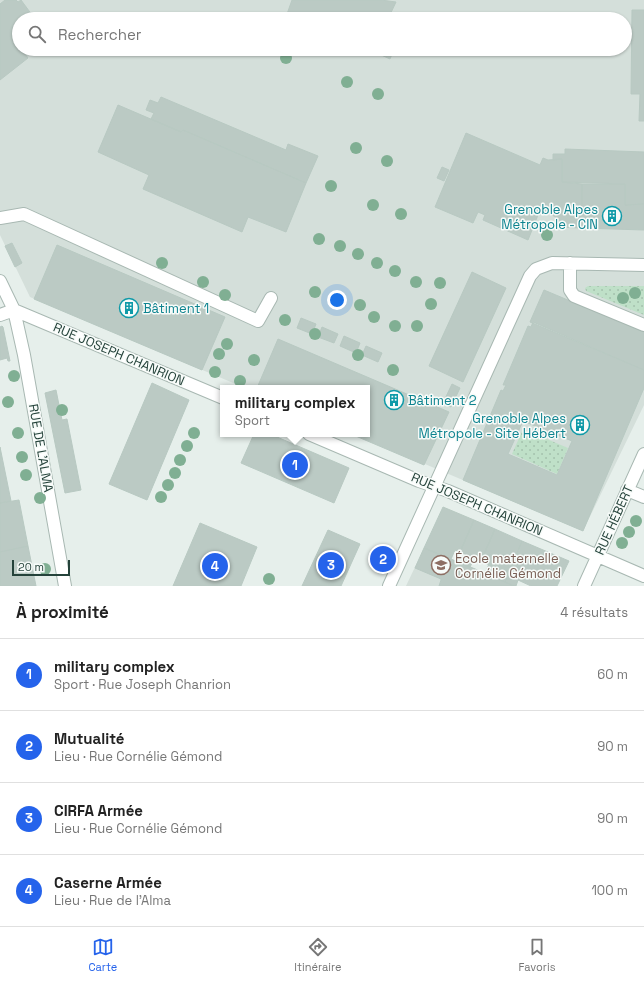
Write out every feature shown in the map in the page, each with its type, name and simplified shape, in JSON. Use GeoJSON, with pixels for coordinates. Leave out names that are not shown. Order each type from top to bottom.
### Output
{"type":"FeatureCollection","features":[{"type":"Feature","properties":{"kind":"street"},"geometry":{"type":"LineString","coordinates":[[0,218],[24,214],[258,321],[272,298]]}},
{"type":"Feature","properties":{"kind":"street"},"geometry":{"type":"LineString","coordinates":[[389,586],[530,276],[536,268],[552,263],[644,265]]}},
{"type":"Feature","properties":{"kind":"street"},"geometry":{"type":"LineString","coordinates":[[570,263],[570,290],[574,296],[644,325]]}},
{"type":"Feature","properties":{"kind":"street","name":"RUE DE L'ALMA"},"geometry":{"type":"LineString","coordinates":[[0,281],[14,310],[45,471],[64,586]]}},
{"type":"Feature","properties":{"kind":"street"},"geometry":{"type":"LineString","coordinates":[[0,314],[14,310]]}},
{"type":"Feature","properties":{"kind":"street","name":"RUE JOSEPH CHANRION"},"geometry":{"type":"LineString","coordinates":[[14,310],[220,397]]}},
{"type":"Feature","properties":{"kind":"street","name":"RUE JOSEPH CHANRION"},"geometry":{"type":"LineString","coordinates":[[316,437],[419,481],[435,486],[644,576]]}},
{"type":"Feature","properties":{"kind":"street","name":"RUE HÉBERT"},"geometry":{"type":"LineString","coordinates":[[584,586],[644,454]]}},
{"type":"Feature","properties":{"kind":"street"},"geometry":{"type":"LineString","coordinates":[[627,490],[644,498]]}},
{"type":"Feature","properties":{"kind":"shaded area"},"geometry":{"type":"Polygon","coordinates":[[[0,0],[644,0],[644,405],[583,531],[361,437],[370,437],[370,385],[238,385],[30,297],[0,235],[0,0]]]}},
{"type":"Feature","properties":{"kind":"shaded area","name":"École maternelle Cornélie Gémond"},"geometry":{"type":"Polygon","coordinates":[[[424,548],[485,573],[514,586],[406,586],[424,548]]]}},
{"type":"Feature","properties":{"kind":"green space"},"geometry":{"type":"Polygon","coordinates":[[[588,286],[644,286],[644,315],[586,291],[585,288],[588,286]]]}},
{"type":"Feature","properties":{"kind":"green space"},"geometry":{"type":"Polygon","coordinates":[[[523,429],[568,448],[557,474],[512,454],[523,429]]]}},
{"type":"Feature","properties":{"kind":"building"},"geometry":{"type":"Polygon","coordinates":[[[5,0],[16,0],[18,2],[21,0],[30,12],[12,12],[12,56],[26,56],[28,58],[0,80],[0,4],[5,0]]]}},
{"type":"Feature","properties":{"kind":"building"},"geometry":{"type":"Polygon","coordinates":[[[292,0],[381,0],[396,2],[391,12],[288,12],[292,0]]]}},
{"type":"Feature","properties":{"kind":"building"},"geometry":{"type":"Polygon","coordinates":[[[632,10],[644,10],[644,121],[639,121],[640,94],[631,94],[632,10]]]}},
{"type":"Feature","properties":{"kind":"building"},"geometry":{"type":"Polygon","coordinates":[[[383,56],[391,56],[390,59],[383,56]]]}},
{"type":"Feature","properties":{"kind":"building"},"geometry":{"type":"Polygon","coordinates":[[[161,97],[286,150],[288,144],[318,156],[306,183],[183,130],[181,132],[151,119],[154,113],[146,110],[150,100],[158,103],[161,97]]]}},
{"type":"Feature","properties":{"kind":"building"},"geometry":{"type":"Polygon","coordinates":[[[118,105],[181,132],[183,130],[306,183],[286,232],[248,217],[242,232],[143,189],[149,175],[98,152],[118,105]]]}},
{"type":"Feature","properties":{"kind":"building"},"geometry":{"type":"Polygon","coordinates":[[[466,133],[540,165],[543,158],[548,160],[562,159],[562,182],[582,184],[581,228],[555,227],[556,217],[540,210],[528,240],[483,220],[485,215],[478,212],[473,223],[435,207],[466,133]]]}},
{"type":"Feature","properties":{"kind":"building"},"geometry":{"type":"Polygon","coordinates":[[[565,149],[644,152],[644,204],[625,205],[625,184],[562,182],[562,159],[553,160],[553,154],[565,154],[565,149]]]}},
{"type":"Feature","properties":{"kind":"building"},"geometry":{"type":"Polygon","coordinates":[[[442,167],[449,170],[444,181],[437,178],[442,167]]]}},
{"type":"Feature","properties":{"kind":"building","name":"Grenoble Alpes Métropole - CIN"},"geometry":{"type":"Polygon","coordinates":[[[582,184],[625,184],[625,205],[644,204],[644,230],[581,228],[582,184]]]}},
{"type":"Feature","properties":{"kind":"building"},"geometry":{"type":"Polygon","coordinates":[[[12,243],[22,263],[15,267],[5,246],[12,243]]]}},
{"type":"Feature","properties":{"kind":"building","name":"Bâtiment 1"},"geometry":{"type":"Polygon","coordinates":[[[57,245],[225,317],[202,370],[34,299],[57,245]]]}},
{"type":"Feature","properties":{"kind":"building"},"geometry":{"type":"Polygon","coordinates":[[[472,272],[506,288],[463,382],[429,366],[472,272]]]}},
{"type":"Feature","properties":{"kind":"building"},"geometry":{"type":"Polygon","coordinates":[[[544,290],[644,332],[644,370],[530,322],[544,290]]]}},
{"type":"Feature","properties":{"kind":"building"},"geometry":{"type":"Polygon","coordinates":[[[301,318],[316,324],[312,334],[297,328],[301,318]]]}},
{"type":"Feature","properties":{"kind":"building","name":"Grenoble Alpes Métropole - Site Hébert"},"geometry":{"type":"Polygon","coordinates":[[[533,322],[644,370],[644,388],[583,531],[463,480],[501,390],[503,391],[506,385],[503,385],[528,326],[531,327],[533,322]],[[523,421],[508,454],[557,475],[572,441],[523,421]]]}},
{"type":"Feature","properties":{"kind":"building"},"geometry":{"type":"Polygon","coordinates":[[[2,326],[10,361],[8,361],[7,358],[0,360],[0,327],[2,326]]]}},
{"type":"Feature","properties":{"kind":"building"},"geometry":{"type":"Polygon","coordinates":[[[322,327],[338,334],[334,343],[318,337],[322,327]]]}},
{"type":"Feature","properties":{"kind":"building"},"geometry":{"type":"Polygon","coordinates":[[[344,336],[360,343],[356,353],[340,346],[344,336]]]}},
{"type":"Feature","properties":{"kind":"building","name":"Bâtiment 2"},"geometry":{"type":"Polygon","coordinates":[[[278,339],[449,412],[424,465],[358,437],[370,437],[370,385],[258,385],[278,339]]]}},
{"type":"Feature","properties":{"kind":"building"},"geometry":{"type":"Polygon","coordinates":[[[366,346],[382,353],[378,362],[362,355],[366,346]]]}},
{"type":"Feature","properties":{"kind":"building"},"geometry":{"type":"Polygon","coordinates":[[[152,383],[189,400],[147,500],[109,484],[152,383]]]}},
{"type":"Feature","properties":{"kind":"building"},"geometry":{"type":"Polygon","coordinates":[[[452,384],[460,388],[451,407],[443,403],[452,384]]]}},
{"type":"Feature","properties":{"kind":"building"},"geometry":{"type":"Polygon","coordinates":[[[56,390],[62,420],[67,419],[81,490],[65,493],[45,393],[56,390]]]}},
{"type":"Feature","properties":{"kind":"building"},"geometry":{"type":"Polygon","coordinates":[[[253,437],[277,437],[349,468],[334,503],[241,463],[253,437]]]}},
{"type":"Feature","properties":{"kind":"building"},"geometry":{"type":"Polygon","coordinates":[[[0,447],[11,501],[0,503],[0,447]]]}},
{"type":"Feature","properties":{"kind":"building"},"geometry":{"type":"Polygon","coordinates":[[[19,500],[28,546],[0,552],[0,503],[19,500]]]}},
{"type":"Feature","properties":{"kind":"building"},"geometry":{"type":"Polygon","coordinates":[[[443,507],[474,520],[460,552],[455,550],[451,559],[424,548],[443,507]]]}},
{"type":"Feature","properties":{"kind":"building"},"geometry":{"type":"Polygon","coordinates":[[[474,520],[495,529],[481,561],[460,552],[474,520]]]}},
{"type":"Feature","properties":{"kind":"building"},"geometry":{"type":"Polygon","coordinates":[[[200,523],[257,547],[241,586],[173,586],[200,523]]]}},
{"type":"Feature","properties":{"kind":"building"},"geometry":{"type":"Polygon","coordinates":[[[495,529],[522,541],[505,582],[493,577],[496,568],[481,561],[495,529]]]}},
{"type":"Feature","properties":{"kind":"building"},"geometry":{"type":"Polygon","coordinates":[[[328,530],[360,544],[341,586],[302,586],[328,530]]]}},
{"type":"Feature","properties":{"kind":"building"},"geometry":{"type":"Polygon","coordinates":[[[522,541],[569,561],[557,586],[531,586],[518,580],[516,586],[514,586],[505,582],[522,541]]]}},
{"type":"Feature","properties":{"kind":"building"},"geometry":{"type":"Polygon","coordinates":[[[28,546],[36,586],[0,586],[0,552],[28,546]]]}},
{"type":"Feature","properties":{"kind":"building","name":"École maternelle Cornélie Gémond"},"geometry":{"type":"Polygon","coordinates":[[[424,548],[514,586],[439,586],[441,579],[415,568],[424,548]]]}},
{"type":"Feature","properties":{"kind":"building"},"geometry":{"type":"Polygon","coordinates":[[[462,559],[472,563],[470,567],[460,563],[462,559]]]}},
{"type":"Feature","properties":{"kind":"building"},"geometry":{"type":"Polygon","coordinates":[[[489,564],[496,568],[493,577],[485,573],[489,564]]]}},
{"type":"Feature","properties":{"kind":"place","name":"Grenoble Alpes Métropole - CIN"},"geometry":{"type":"Point","coordinates":[612,216]}},
{"type":"Feature","properties":{"kind":"place","name":"Bâtiment 1"},"geometry":{"type":"Point","coordinates":[129,308]}},
{"type":"Feature","properties":{"kind":"place","name":"Bâtiment 2"},"geometry":{"type":"Point","coordinates":[394,400]}},
{"type":"Feature","properties":{"kind":"place","name":"Grenoble Alpes Métropole - Site Hébert"},"geometry":{"type":"Point","coordinates":[580,425]}},
{"type":"Feature","properties":{"kind":"place","name":"military complex"},"geometry":{"type":"Point","coordinates":[295,465]}},
{"type":"Feature","properties":{"kind":"place","name":"Mutualité"},"geometry":{"type":"Point","coordinates":[383,559]}},
{"type":"Feature","properties":{"kind":"place","name":"CIRFA Armée"},"geometry":{"type":"Point","coordinates":[331,565]}},
{"type":"Feature","properties":{"kind":"place","name":"École maternelle Cornélie Gémond"},"geometry":{"type":"Point","coordinates":[441,565]}},
{"type":"Feature","properties":{"kind":"place","name":"Caserne Armée"},"geometry":{"type":"Point","coordinates":[215,566]}}]}
